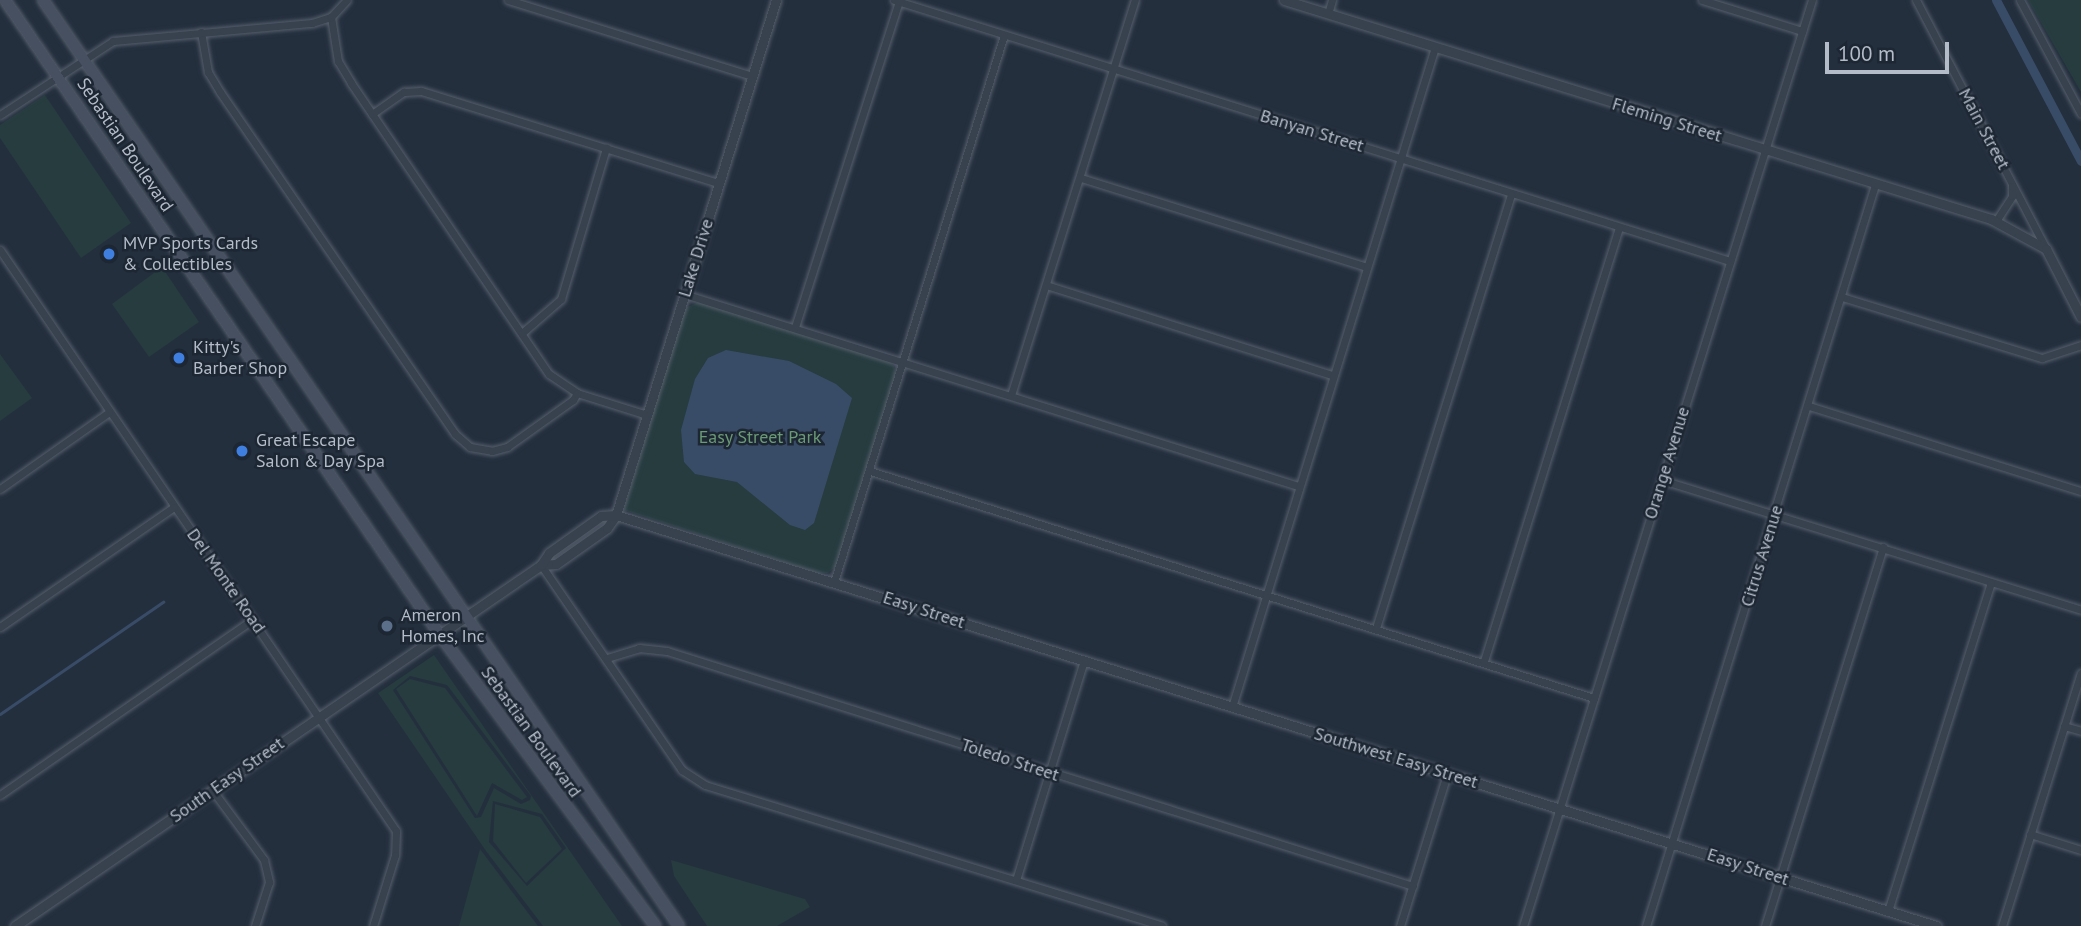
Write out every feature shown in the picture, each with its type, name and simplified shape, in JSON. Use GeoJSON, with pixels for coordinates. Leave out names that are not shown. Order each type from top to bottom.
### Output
{"type":"FeatureCollection","features":[{"type":"Feature","properties":{"kind":"main road","name":"Sebastian Boulevard"},"geometry":{"type":"LineString","coordinates":[[5,0],[440,635],[655,926]]}},
{"type":"Feature","properties":{"kind":"main road","name":"Sebastian Boulevard"},"geometry":{"type":"LineString","coordinates":[[43,0],[679,926]]}},
{"type":"Feature","properties":{"kind":"street"},"geometry":{"type":"LineString","coordinates":[[0,115],[83,58],[113,41],[312,23],[331,17],[347,0]]}},
{"type":"Feature","properties":{"kind":"street"},"geometry":{"type":"LineString","coordinates":[[508,0],[752,76]]}},
{"type":"Feature","properties":{"kind":"street","name":"Lake Drive"},"geometry":{"type":"LineString","coordinates":[[616,515],[776,0]]}},
{"type":"Feature","properties":{"kind":"street"},"geometry":{"type":"LineString","coordinates":[[1012,395],[1136,0]]}},
{"type":"Feature","properties":{"kind":"street","name":"Fleming Street"},"geometry":{"type":"LineString","coordinates":[[1284,0],[1996,221],[2046,248]]}},
{"type":"Feature","properties":{"kind":"street"},"geometry":{"type":"LineString","coordinates":[[1328,13],[1332,0]]}},
{"type":"Feature","properties":{"kind":"street"},"geometry":{"type":"LineString","coordinates":[[1702,0],[1802,32]]}},
{"type":"Feature","properties":{"kind":"street","name":"Orange Avenue"},"geometry":{"type":"LineString","coordinates":[[1523,926],[1812,0]]}},
{"type":"Feature","properties":{"kind":"street","name":"Main Street"},"geometry":{"type":"LineString","coordinates":[[1916,0],[2012,182],[2012,196],[1996,221]]}},
{"type":"Feature","properties":{"kind":"street"},"geometry":{"type":"LineString","coordinates":[[2020,0],[2081,114]]}},
{"type":"Feature","properties":{"kind":"street"},"geometry":{"type":"LineString","coordinates":[[795,327],[896,1]]}},
{"type":"Feature","properties":{"kind":"street","name":"Banyan Street"},"geometry":{"type":"LineString","coordinates":[[896,1],[1401,158],[1511,195],[1730,261]]}},
{"type":"Feature","properties":{"kind":"street"},"geometry":{"type":"LineString","coordinates":[[331,17],[338,61],[549,374],[577,393],[647,415]]}},
{"type":"Feature","properties":{"kind":"street"},"geometry":{"type":"LineString","coordinates":[[201,32],[208,72],[220,92],[454,434],[470,447],[492,451],[507,447],[573,400],[577,393]]}},
{"type":"Feature","properties":{"kind":"street"},"geometry":{"type":"LineString","coordinates":[[834,582],[1004,35]]}},
{"type":"Feature","properties":{"kind":"street"},"geometry":{"type":"LineString","coordinates":[[1232,707],[1264,595],[1435,47]]}},
{"type":"Feature","properties":{"kind":"street"},"geometry":{"type":"LineString","coordinates":[[372,114],[404,92],[421,91],[719,183]]}},
{"type":"Feature","properties":{"kind":"street"},"geometry":{"type":"LineString","coordinates":[[522,333],[561,299],[606,148]]}},
{"type":"Feature","properties":{"kind":"street"},"geometry":{"type":"LineString","coordinates":[[1081,178],[1366,267]]}},
{"type":"Feature","properties":{"kind":"street"},"geometry":{"type":"LineString","coordinates":[[2012,182],[2081,317]]}},
{"type":"Feature","properties":{"kind":"street","name":"Citrus Avenue"},"geometry":{"type":"LineString","coordinates":[[1646,926],[1809,406],[1875,185]]}},
{"type":"Feature","properties":{"kind":"street"},"geometry":{"type":"LineString","coordinates":[[1376,628],[1511,195]]}},
{"type":"Feature","properties":{"kind":"street"},"geometry":{"type":"LineString","coordinates":[[1484,661],[1619,228]]}},
{"type":"Feature","properties":{"kind":"street","name":"Del Monte Road"},"geometry":{"type":"LineString","coordinates":[[0,250],[396,831],[395,855],[373,926]]}},
{"type":"Feature","properties":{"kind":"street"},"geometry":{"type":"LineString","coordinates":[[1046,285],[1332,375]]}},
{"type":"Feature","properties":{"kind":"street"},"geometry":{"type":"LineString","coordinates":[[684,294],[1298,486]]}},
{"type":"Feature","properties":{"kind":"street"},"geometry":{"type":"LineString","coordinates":[[1842,297],[2042,358],[2081,345]]}},
{"type":"Feature","properties":{"kind":"street"},"geometry":{"type":"LineString","coordinates":[[1809,406],[2081,491]]}},
{"type":"Feature","properties":{"kind":"street"},"geometry":{"type":"LineString","coordinates":[[0,489],[109,412]]}},
{"type":"Feature","properties":{"kind":"street"},"geometry":{"type":"LineString","coordinates":[[870,471],[1484,661],[1594,698]]}},
{"type":"Feature","properties":{"kind":"street"},"geometry":{"type":"LineString","coordinates":[[1662,480],[2081,610]]}},
{"type":"Feature","properties":{"kind":"street"},"geometry":{"type":"LineString","coordinates":[[0,627],[173,507]]}},
{"type":"Feature","properties":{"kind":"street"},"geometry":{"type":"LineString","coordinates":[[440,635],[541,565],[549,553],[601,516],[616,515]]}},
{"type":"Feature","properties":{"kind":"street","name":"Easy Street"},"geometry":{"type":"LineString","coordinates":[[616,515],[1232,707]]}},
{"type":"Feature","properties":{"kind":"street"},"geometry":{"type":"LineString","coordinates":[[1765,926],[1882,547]]}},
{"type":"Feature","properties":{"kind":"street"},"geometry":{"type":"LineString","coordinates":[[541,565],[607,657],[682,770],[705,785],[1162,926]]}},
{"type":"Feature","properties":{"kind":"street"},"geometry":{"type":"LineString","coordinates":[[1888,911],[1991,583]]}},
{"type":"Feature","properties":{"kind":"street"},"geometry":{"type":"LineString","coordinates":[[0,795],[253,620]]}},
{"type":"Feature","properties":{"kind":"street","name":"South Easy Street"},"geometry":{"type":"LineString","coordinates":[[15,926],[440,635]]}},
{"type":"Feature","properties":{"kind":"street","name":"Toledo Street"},"geometry":{"type":"LineString","coordinates":[[607,657],[639,648],[667,651],[1413,886]]}},
{"type":"Feature","properties":{"kind":"street"},"geometry":{"type":"LineString","coordinates":[[1016,880],[1084,661]]}},
{"type":"Feature","properties":{"kind":"street"},"geometry":{"type":"LineString","coordinates":[[2002,926],[2081,673]]}},
{"type":"Feature","properties":{"kind":"street","name":"Southwest Easy Street"},"geometry":{"type":"LineString","coordinates":[[1232,707],[1560,808]]}},
{"type":"Feature","properties":{"kind":"street"},"geometry":{"type":"LineString","coordinates":[[2064,726],[2081,731]]}},
{"type":"Feature","properties":{"kind":"street"},"geometry":{"type":"LineString","coordinates":[[1400,926],[1447,774]]}},
{"type":"Feature","properties":{"kind":"street"},"geometry":{"type":"LineString","coordinates":[[213,791],[264,860],[269,882],[255,926]]}},
{"type":"Feature","properties":{"kind":"street","name":"Easy Street"},"geometry":{"type":"LineString","coordinates":[[1560,808],[1936,926]]}},
{"type":"Feature","properties":{"kind":"street"},"geometry":{"type":"LineString","coordinates":[[2030,834],[2081,850]]}},
{"type":"Feature","properties":{"kind":"green space"},"geometry":{"type":"Polygon","coordinates":[[[2028,0],[2081,0],[2081,92],[2028,0]]]}},
{"type":"Feature","properties":{"kind":"green space"},"geometry":{"type":"Polygon","coordinates":[[[45,95],[131,223],[81,258],[0,138],[0,125],[45,95]]]}},
{"type":"Feature","properties":{"kind":"green space"},"geometry":{"type":"Polygon","coordinates":[[[162,267],[199,322],[149,357],[112,304],[162,267]]]}},
{"type":"Feature","properties":{"kind":"green space","name":"Easy Street Park"},"geometry":{"type":"Polygon","coordinates":[[[699,302],[888,361],[894,366],[896,375],[836,566],[828,573],[818,573],[624,510],[683,309],[699,302]]]}},
{"type":"Feature","properties":{"kind":"green space"},"geometry":{"type":"Polygon","coordinates":[[[0,354],[32,398],[0,421],[0,354]]]}},
{"type":"Feature","properties":{"kind":"green space"},"geometry":{"type":"Polygon","coordinates":[[[434,655],[622,926],[543,926],[486,851],[378,693],[434,655]],[[410,676],[393,690],[475,818],[481,817],[494,788],[521,804],[530,800],[531,796],[447,685],[410,676]],[[493,801],[489,842],[527,886],[566,848],[542,814],[493,801]]]}},
{"type":"Feature","properties":{"kind":"green space"},"geometry":{"type":"Polygon","coordinates":[[[410,679],[445,688],[527,797],[522,800],[492,783],[477,816],[396,689],[410,679]]]}},
{"type":"Feature","properties":{"kind":"green space"},"geometry":{"type":"Polygon","coordinates":[[[495,804],[540,817],[562,849],[526,883],[493,841],[495,804]]]}},
{"type":"Feature","properties":{"kind":"green space"},"geometry":{"type":"Polygon","coordinates":[[[480,849],[538,926],[459,926],[480,849]]]}},
{"type":"Feature","properties":{"kind":"green space"},"geometry":{"type":"Polygon","coordinates":[[[671,860],[805,899],[810,907],[777,926],[707,926],[674,876],[671,860]]]}},
{"type":"Feature","properties":{"kind":"water"},"geometry":{"type":"Polygon","coordinates":[[[726,350],[789,361],[836,384],[852,398],[814,523],[805,530],[790,525],[737,482],[695,474],[684,462],[681,430],[695,379],[708,358],[726,350]]]}},
{"type":"Feature","properties":{"kind":"waterway"},"geometry":{"type":"LineString","coordinates":[[1996,0],[2081,161]]}},
{"type":"Feature","properties":{"kind":"waterway"},"geometry":{"type":"LineString","coordinates":[[0,714],[163,602]]}},
{"type":"Feature","properties":{"kind":"place","name":"MVP Sports Cards & Collectibles"},"geometry":{"type":"Point","coordinates":[109,254]}},
{"type":"Feature","properties":{"kind":"place","name":"Kitty's Barber Shop"},"geometry":{"type":"Point","coordinates":[179,358]}},
{"type":"Feature","properties":{"kind":"place","name":"Great Escape Salon & Day Spa"},"geometry":{"type":"Point","coordinates":[242,451]}},
{"type":"Feature","properties":{"kind":"place","name":"Ameron Homes, Inc"},"geometry":{"type":"Point","coordinates":[387,626]}}]}
